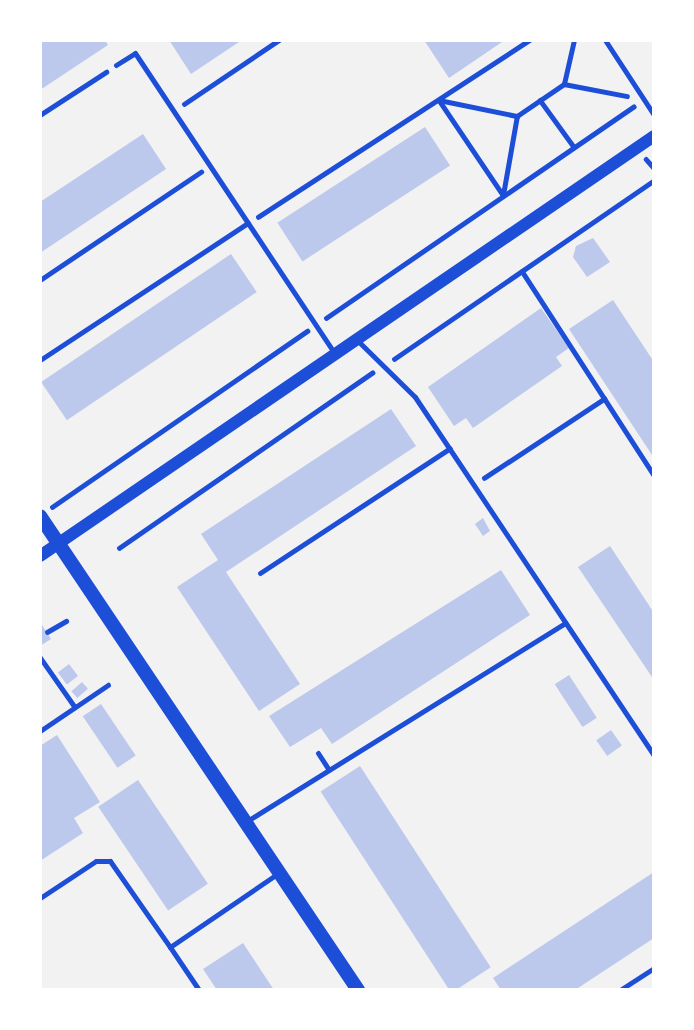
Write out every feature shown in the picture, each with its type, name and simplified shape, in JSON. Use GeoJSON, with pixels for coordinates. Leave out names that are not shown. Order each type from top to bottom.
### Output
{"type":"FeatureCollection","features":[{"type":"Feature","properties":{"kind":"main road"},"geometry":{"type":"LineString","coordinates":[[40,515],[358,990]]}},
{"type":"Feature","properties":{"kind":"street"},"geometry":{"type":"LineString","coordinates":[[40,556],[654,136]]}},
{"type":"Feature","properties":{"kind":"lane"},"geometry":{"type":"LineString","coordinates":[[605,40],[654,115]]}},
{"type":"Feature","properties":{"kind":"lane"},"geometry":{"type":"LineString","coordinates":[[116,65],[135,53],[335,354]]}},
{"type":"Feature","properties":{"kind":"lane"},"geometry":{"type":"LineString","coordinates":[[40,360],[248,223]]}},
{"type":"Feature","properties":{"kind":"lane"},"geometry":{"type":"LineString","coordinates":[[357,339],[415,397],[654,755]]}},
{"type":"Feature","properties":{"kind":"lane"},"geometry":{"type":"LineString","coordinates":[[260,573],[450,448]]}},
{"type":"Feature","properties":{"kind":"lane"},"geometry":{"type":"LineString","coordinates":[[246,822],[565,623]]}},
{"type":"Feature","properties":{"kind":"lane"},"geometry":{"type":"LineString","coordinates":[[318,753],[328,770]]}},
{"type":"Feature","properties":{"kind":"lane"},"geometry":{"type":"LineString","coordinates":[[40,898],[96,861],[110,861],[199,990]]}},
{"type":"Feature","properties":{"kind":"lane"},"geometry":{"type":"LineString","coordinates":[[170,947],[279,872]]}},
{"type":"Feature","properties":{"kind":"lane"},"geometry":{"type":"LineString","coordinates":[[620,990],[654,968]]}},
{"type":"Feature","properties":{"kind":"path"},"geometry":{"type":"LineString","coordinates":[[174,111],[279,40]]}},
{"type":"Feature","properties":{"kind":"path"},"geometry":{"type":"LineString","coordinates":[[248,223],[530,40]]}},
{"type":"Feature","properties":{"kind":"path"},"geometry":{"type":"LineString","coordinates":[[503,196],[517,116],[564,84],[574,40]]}},
{"type":"Feature","properties":{"kind":"path"},"geometry":{"type":"LineString","coordinates":[[40,115],[116,65]]}},
{"type":"Feature","properties":{"kind":"path"},"geometry":{"type":"LineString","coordinates":[[564,84],[643,99]]}},
{"type":"Feature","properties":{"kind":"path"},"geometry":{"type":"LineString","coordinates":[[40,515],[643,99]]}},
{"type":"Feature","properties":{"kind":"path"},"geometry":{"type":"LineString","coordinates":[[439,100],[517,116]]}},
{"type":"Feature","properties":{"kind":"path"},"geometry":{"type":"LineString","coordinates":[[439,100],[503,196]]}},
{"type":"Feature","properties":{"kind":"path"},"geometry":{"type":"LineString","coordinates":[[540,100],[574,148]]}},
{"type":"Feature","properties":{"kind":"path"},"geometry":{"type":"LineString","coordinates":[[40,280],[210,166]]}},
{"type":"Feature","properties":{"kind":"path"},"geometry":{"type":"LineString","coordinates":[[522,271],[654,475]]}},
{"type":"Feature","properties":{"kind":"path"},"geometry":{"type":"LineString","coordinates":[[474,485],[604,400]]}},
{"type":"Feature","properties":{"kind":"path"},"geometry":{"type":"LineString","coordinates":[[47,632],[66,621]]}},
{"type":"Feature","properties":{"kind":"path"},"geometry":{"type":"LineString","coordinates":[[40,657],[75,707]]}},
{"type":"Feature","properties":{"kind":"path"},"geometry":{"type":"LineString","coordinates":[[40,731],[108,685]]}},
{"type":"Feature","properties":{"kind":"building"},"geometry":{"type":"Polygon","coordinates":[[[40,40],[105,40],[108,45],[40,90],[40,40]]]}},
{"type":"Feature","properties":{"kind":"building"},"geometry":{"type":"Polygon","coordinates":[[[169,40],[242,40],[191,74],[169,40]]]}},
{"type":"Feature","properties":{"kind":"building"},"geometry":{"type":"Polygon","coordinates":[[[424,40],[505,40],[449,78],[424,40]]]}},
{"type":"Feature","properties":{"kind":"building"},"geometry":{"type":"Polygon","coordinates":[[[425,127],[450,166],[302,261],[277,223],[425,127]]]}},
{"type":"Feature","properties":{"kind":"building"},"geometry":{"type":"Polygon","coordinates":[[[143,134],[166,169],[40,253],[40,202],[143,134]]]}},
{"type":"Feature","properties":{"kind":"building"},"geometry":{"type":"Polygon","coordinates":[[[593,238],[610,262],[587,277],[573,257],[576,246],[593,238]]]}},
{"type":"Feature","properties":{"kind":"building"},"geometry":{"type":"Polygon","coordinates":[[[231,254],[257,292],[67,420],[41,382],[231,254]]]}},
{"type":"Feature","properties":{"kind":"building"},"geometry":{"type":"Polygon","coordinates":[[[613,300],[654,362],[654,458],[569,329],[613,300]]]}},
{"type":"Feature","properties":{"kind":"building"},"geometry":{"type":"Polygon","coordinates":[[[541,308],[569,348],[556,357],[562,366],[473,428],[466,418],[454,426],[428,387],[541,308]]]}},
{"type":"Feature","properties":{"kind":"building"},"geometry":{"type":"Polygon","coordinates":[[[391,409],[416,446],[226,572],[300,684],[259,711],[177,587],[218,560],[201,534],[391,409]]]}},
{"type":"Feature","properties":{"kind":"building"},"geometry":{"type":"Polygon","coordinates":[[[483,518],[490,531],[483,536],[475,524],[483,518]]]}},
{"type":"Feature","properties":{"kind":"building"},"geometry":{"type":"Polygon","coordinates":[[[610,546],[654,613],[654,680],[578,567],[610,546]]]}},
{"type":"Feature","properties":{"kind":"building"},"geometry":{"type":"Polygon","coordinates":[[[501,570],[530,615],[332,744],[321,728],[290,747],[269,716],[501,570]]]}},
{"type":"Feature","properties":{"kind":"building"},"geometry":{"type":"Polygon","coordinates":[[[42,625],[51,639],[40,646],[40,627],[42,625]]]}},
{"type":"Feature","properties":{"kind":"building"},"geometry":{"type":"Polygon","coordinates":[[[69,664],[78,676],[67,684],[58,672],[69,664]]]}},
{"type":"Feature","properties":{"kind":"building"},"geometry":{"type":"Polygon","coordinates":[[[569,675],[597,718],[583,727],[555,684],[569,675]]]}},
{"type":"Feature","properties":{"kind":"building"},"geometry":{"type":"Polygon","coordinates":[[[82,682],[88,689],[77,698],[71,691],[82,682]]]}},
{"type":"Feature","properties":{"kind":"building"},"geometry":{"type":"Polygon","coordinates":[[[101,704],[136,755],[117,768],[83,716],[101,704]]]}},
{"type":"Feature","properties":{"kind":"building"},"geometry":{"type":"Polygon","coordinates":[[[611,730],[622,746],[607,756],[596,740],[611,730]]]}},
{"type":"Feature","properties":{"kind":"building"},"geometry":{"type":"Polygon","coordinates":[[[57,735],[100,802],[74,818],[83,833],[40,861],[40,746],[57,735]]]}},
{"type":"Feature","properties":{"kind":"building"},"geometry":{"type":"Polygon","coordinates":[[[360,766],[491,967],[456,990],[449,990],[321,792],[360,766]]]}},
{"type":"Feature","properties":{"kind":"building"},"geometry":{"type":"Polygon","coordinates":[[[138,780],[208,884],[168,910],[98,807],[138,780]]]}},
{"type":"Feature","properties":{"kind":"building"},"geometry":{"type":"Polygon","coordinates":[[[654,872],[654,938],[575,990],[501,990],[493,978],[654,872]]]}},
{"type":"Feature","properties":{"kind":"building"},"geometry":{"type":"Polygon","coordinates":[[[243,943],[274,990],[217,990],[203,969],[243,943]]]}}]}
